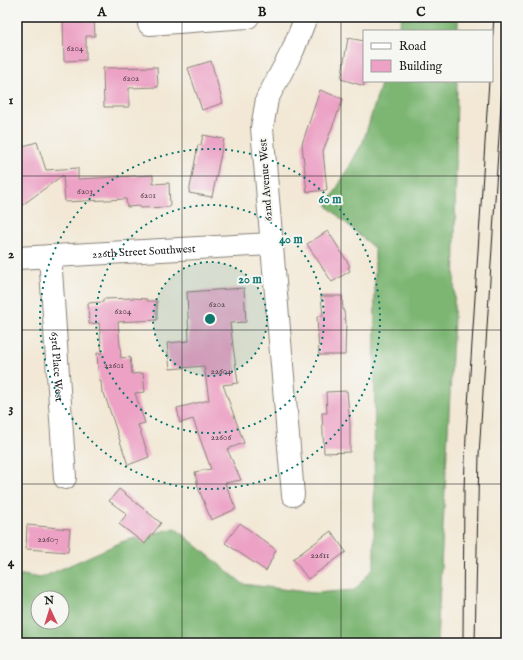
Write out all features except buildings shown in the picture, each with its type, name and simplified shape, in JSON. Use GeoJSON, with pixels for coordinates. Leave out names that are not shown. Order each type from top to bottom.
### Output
{"type":"FeatureCollection","features":[{"type":"Feature","properties":{"kind":"street"},"geometry":{"type":"LineString","coordinates":[[149,24],[248,17]]}},
{"type":"Feature","properties":{"kind":"street","name":"62nd Avenue West"},"geometry":{"type":"LineString","coordinates":[[293,495],[270,244],[262,137],[264,112],[267,99],[293,50],[306,17]]}},
{"type":"Feature","properties":{"kind":"street","name":"226th Street Southwest"},"geometry":{"type":"LineString","coordinates":[[17,258],[270,244]]}},
{"type":"Feature","properties":{"kind":"street","name":"63rd Place West"},"geometry":{"type":"LineString","coordinates":[[50,256],[65,478]]}},
{"type":"Feature","properties":{"kind":"green space"},"geometry":{"type":"Polygon","coordinates":[[[402,17],[458,17],[458,30],[398,30],[402,17]]]}},
{"type":"Feature","properties":{"kind":"green space"},"geometry":{"type":"Polygon","coordinates":[[[382,82],[457,82],[454,317],[437,643],[17,643],[17,574],[41,578],[124,541],[175,528],[243,584],[313,593],[355,590],[374,567],[375,249],[327,206],[363,142],[382,82]]]}},
{"type":"Feature","properties":{"kind":"tram line"},"geometry":{"type":"LineString","coordinates":[[493,32],[494,17]]}},
{"type":"Feature","properties":{"kind":"tram line"},"geometry":{"type":"LineString","coordinates":[[475,643],[479,455],[506,25]]}},
{"type":"Feature","properties":{"kind":"tram line"},"geometry":{"type":"LineString","coordinates":[[463,643],[464,489],[466,436],[489,82]]}}]}
